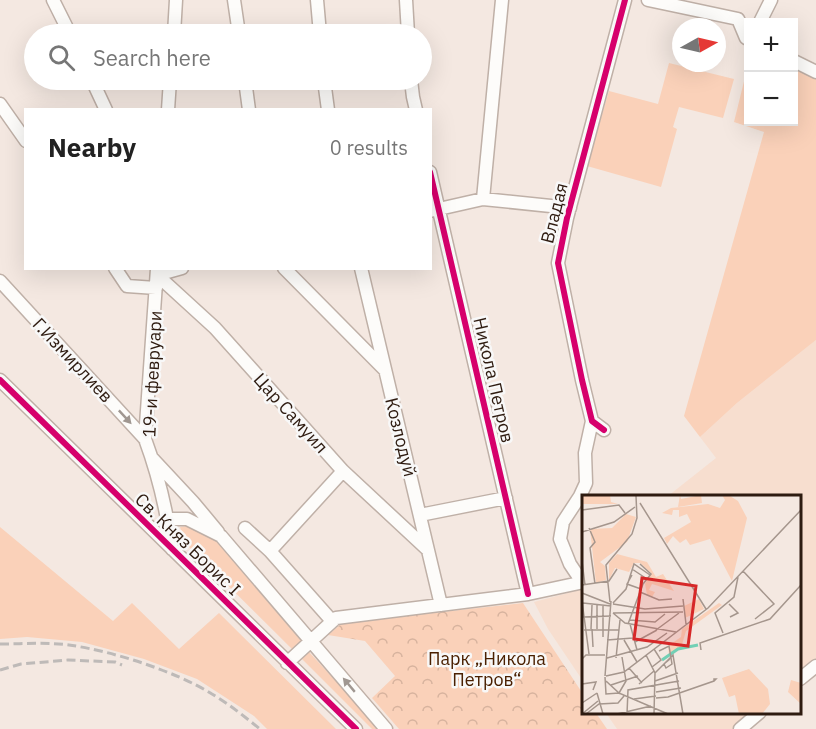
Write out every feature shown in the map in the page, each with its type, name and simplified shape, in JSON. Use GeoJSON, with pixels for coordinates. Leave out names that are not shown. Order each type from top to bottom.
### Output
{"type":"FeatureCollection","features":[{"type":"Feature","properties":{"kind":"street"},"geometry":{"type":"LineString","coordinates":[[53,0],[65,24]]}},
{"type":"Feature","properties":{"kind":"street"},"geometry":{"type":"LineString","coordinates":[[175,24],[176,0]]}},
{"type":"Feature","properties":{"kind":"street"},"geometry":{"type":"LineString","coordinates":[[234,0],[238,24]]}},
{"type":"Feature","properties":{"kind":"street"},"geometry":{"type":"LineString","coordinates":[[317,0],[319,24]]}},
{"type":"Feature","properties":{"kind":"street"},"geometry":{"type":"LineString","coordinates":[[406,0],[407,24]]}},
{"type":"Feature","properties":{"kind":"street"},"geometry":{"type":"LineString","coordinates":[[483,199],[502,0]]}},
{"type":"Feature","properties":{"kind":"street","name":"Владая"},"geometry":{"type":"LineString","coordinates":[[592,420],[558,263],[570,208],[625,0]]}},
{"type":"Feature","properties":{"kind":"street"},"geometry":{"type":"LineString","coordinates":[[648,0],[675,3],[738,19],[744,33]]}},
{"type":"Feature","properties":{"kind":"street"},"geometry":{"type":"LineString","coordinates":[[762,18],[771,0]]}},
{"type":"Feature","properties":{"kind":"street"},"geometry":{"type":"LineString","coordinates":[[798,62],[814,67]]}},
{"type":"Feature","properties":{"kind":"street"},"geometry":{"type":"LineString","coordinates":[[97,90],[105,108]]}},
{"type":"Feature","properties":{"kind":"street"},"geometry":{"type":"LineString","coordinates":[[168,108],[169,90]]}},
{"type":"Feature","properties":{"kind":"street"},"geometry":{"type":"LineString","coordinates":[[246,90],[249,108]]}},
{"type":"Feature","properties":{"kind":"street"},"geometry":{"type":"LineString","coordinates":[[325,90],[328,108]]}},
{"type":"Feature","properties":{"kind":"street"},"geometry":{"type":"LineString","coordinates":[[412,90],[416,108]]}},
{"type":"Feature","properties":{"kind":"street"},"geometry":{"type":"LineString","coordinates":[[1,107],[24,138]]}},
{"type":"Feature","properties":{"kind":"street","name":"Никола Петров"},"geometry":{"type":"LineString","coordinates":[[432,187],[435,210],[528,594]]}},
{"type":"Feature","properties":{"kind":"street"},"geometry":{"type":"LineString","coordinates":[[435,210],[483,199],[570,208]]}},
{"type":"Feature","properties":{"kind":"street"},"geometry":{"type":"LineString","coordinates":[[116,270],[127,286],[156,288]]}},
{"type":"Feature","properties":{"kind":"street"},"geometry":{"type":"LineString","coordinates":[[286,270],[385,370]]}},
{"type":"Feature","properties":{"kind":"street","name":"Козлодуй"},"geometry":{"type":"LineString","coordinates":[[361,270],[441,604]]}},
{"type":"Feature","properties":{"kind":"street","name":"19-и февруари"},"geometry":{"type":"LineString","coordinates":[[157,272],[145,439],[168,519],[172,549]]}},
{"type":"Feature","properties":{"kind":"street","name":"Цар Самуил"},"geometry":{"type":"LineString","coordinates":[[157,272],[215,328],[343,471],[428,550]]}},
{"type":"Feature","properties":{"kind":"street","name":"Г.Измирлиев"},"geometry":{"type":"LineString","coordinates":[[0,282],[145,439]]}},
{"type":"Feature","properties":{"kind":"street","name":"Св. Княз Борис I"},"geometry":{"type":"LineString","coordinates":[[0,380],[356,729]]}},
{"type":"Feature","properties":{"kind":"street"},"geometry":{"type":"LineString","coordinates":[[582,581],[570,564],[560,539],[563,522],[586,483],[585,453],[592,420],[604,430]]}},
{"type":"Feature","properties":{"kind":"street"},"geometry":{"type":"LineString","coordinates":[[152,457],[386,729]]}},
{"type":"Feature","properties":{"kind":"street"},"geometry":{"type":"LineString","coordinates":[[270,551],[343,471]]}},
{"type":"Feature","properties":{"kind":"street"},"geometry":{"type":"LineString","coordinates":[[420,515],[506,498]]}},
{"type":"Feature","properties":{"kind":"street"},"geometry":{"type":"LineString","coordinates":[[168,519],[187,519],[221,536]]}},
{"type":"Feature","properties":{"kind":"street"},"geometry":{"type":"LineString","coordinates":[[245,528],[270,551],[332,621]]}},
{"type":"Feature","properties":{"kind":"street"},"geometry":{"type":"LineString","coordinates":[[287,663],[336,618],[528,594],[582,582]]}},
{"type":"Feature","properties":{"kind":"street"},"geometry":{"type":"LineString","coordinates":[[801,678],[816,666]]}},
{"type":"Feature","properties":{"kind":"street"},"geometry":{"type":"LineString","coordinates":[[740,729],[758,714]]}},
{"type":"Feature","properties":{"kind":"shaded area"},"geometry":{"type":"Polygon","coordinates":[[[816,340],[816,659],[801,672],[801,495],[669,495],[716,458],[700,437],[737,403],[816,340]]]}},
{"type":"Feature","properties":{"kind":"shaded area"},"geometry":{"type":"Polygon","coordinates":[[[582,590],[582,680],[548,629],[534,602],[582,590]]]}},
{"type":"Feature","properties":{"kind":"shaded area"},"geometry":{"type":"Polygon","coordinates":[[[607,714],[751,714],[732,729],[617,729],[607,714]]]}},
{"type":"Feature","properties":{"kind":"green space"},"geometry":{"type":"Polygon","coordinates":[[[669,63],[672,64],[672,72],[706,72],[734,79],[723,118],[679,107],[673,127],[677,129],[661,187],[587,166],[609,91],[658,104],[669,63]]]}},
{"type":"Feature","properties":{"kind":"green space"},"geometry":{"type":"Polygon","coordinates":[[[798,70],[816,79],[816,340],[737,403],[700,437],[684,416],[764,132],[746,126],[798,126],[798,70]]]}},
{"type":"Feature","properties":{"kind":"green space"},"geometry":{"type":"Polygon","coordinates":[[[744,81],[744,125],[734,122],[744,81]]]}},
{"type":"Feature","properties":{"kind":"green space"},"geometry":{"type":"Polygon","coordinates":[[[186,526],[216,541],[303,643],[294,651],[186,544],[180,527],[186,526]]]}},
{"type":"Feature","properties":{"kind":"green space"},"geometry":{"type":"Polygon","coordinates":[[[0,527],[113,621],[132,603],[179,649],[219,613],[336,729],[267,729],[254,716],[197,679],[144,659],[82,642],[27,637],[0,639],[0,527]]]}},
{"type":"Feature","properties":{"kind":"green space","name":"Парк „Никола Петров“"},"geometry":{"type":"Polygon","coordinates":[[[523,603],[582,692],[582,714],[597,714],[607,729],[399,729],[372,698],[395,676],[365,641],[328,635],[342,623],[523,603]]]}},
{"type":"Feature","properties":{"kind":"green space"},"geometry":{"type":"Polygon","coordinates":[[[309,652],[380,729],[372,729],[302,659],[309,652]]]}},
{"type":"Feature","properties":{"kind":"railway"},"geometry":{"type":"LineString","coordinates":[[0,644],[69,645],[143,663],[197,686],[225,702],[260,729]]}},
{"type":"Feature","properties":{"kind":"railway"},"geometry":{"type":"LineString","coordinates":[[0,670],[21,664],[68,660],[115,662],[122,665]]}},
{"type":"Feature","properties":{"kind":"cycle path"},"geometry":{"type":"LineString","coordinates":[[604,430],[592,421],[558,263],[567,218],[625,0]]}},
{"type":"Feature","properties":{"kind":"cycle path"},"geometry":{"type":"LineString","coordinates":[[432,181],[528,594]]}},
{"type":"Feature","properties":{"kind":"cycle path"},"geometry":{"type":"LineString","coordinates":[[0,380],[356,729]]}}]}
